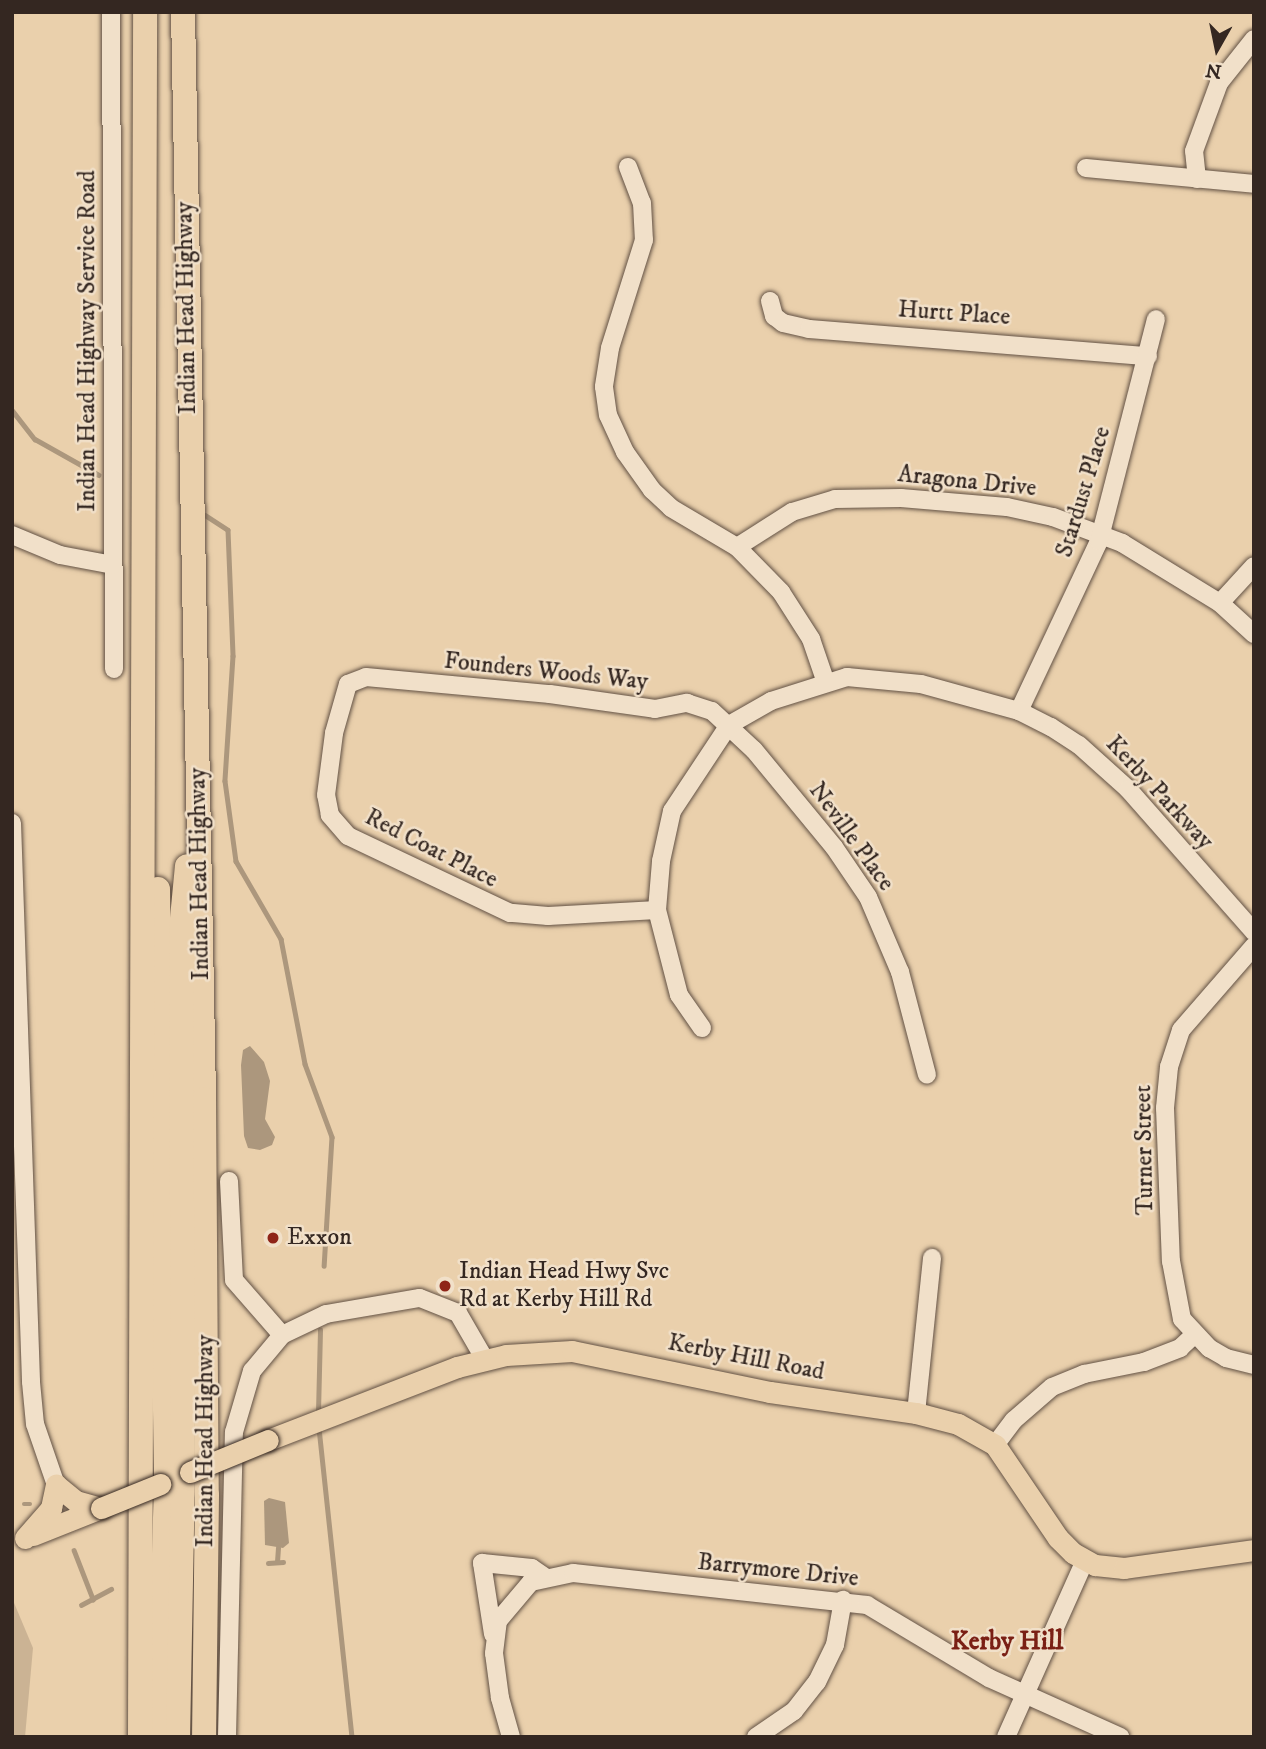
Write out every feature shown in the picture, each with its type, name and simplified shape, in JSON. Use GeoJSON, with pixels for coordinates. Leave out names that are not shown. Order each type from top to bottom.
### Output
{"type":"FeatureCollection","features":[{"type":"Feature","properties":{"kind":"highway","name":"Indian Head Highway"},"geometry":{"type":"LineString","coordinates":[[140,1737],[145,12]]}},
{"type":"Feature","properties":{"kind":"highway","name":"Indian Head Highway"},"geometry":{"type":"LineString","coordinates":[[183,12],[198,782],[207,1495],[204,1737]]}},
{"type":"Feature","properties":{"kind":"highway"},"geometry":{"type":"LineString","coordinates":[[145,620],[160,930],[175,1478],[178,1737]]}},
{"type":"Feature","properties":{"kind":"highway"},"geometry":{"type":"LineString","coordinates":[[159,1737],[175,1478],[181,929],[198,782]]}},
{"type":"Feature","properties":{"kind":"main road","name":"Kerby Hill Road"},"geometry":{"type":"LineString","coordinates":[[19,1541],[268,1440],[484,1358],[572,1352],[770,1392],[916,1413],[958,1424],[995,1445],[1058,1538],[1085,1560],[1124,1568],[1254,1550]]}},
{"type":"Feature","properties":{"kind":"main road"},"geometry":{"type":"LineString","coordinates":[[19,1541],[51,1508],[56,1485],[76,1501],[101,1508]]}},
{"type":"Feature","properties":{"kind":"street","name":"Indian Head Highway Service Road"},"geometry":{"type":"LineString","coordinates":[[111,12],[114,669]]}},
{"type":"Feature","properties":{"kind":"street"},"geometry":{"type":"LineString","coordinates":[[1198,179],[1194,151],[1219,83],[1254,39]]}},
{"type":"Feature","properties":{"kind":"street"},"geometry":{"type":"LineString","coordinates":[[628,167],[642,203],[644,240],[610,348],[604,387],[608,415],[625,452],[652,490],[671,508],[737,547],[796,611],[825,680]]}},
{"type":"Feature","properties":{"kind":"street"},"geometry":{"type":"LineString","coordinates":[[1086,168],[1254,184]]}},
{"type":"Feature","properties":{"kind":"street","name":"Hurtt Place"},"geometry":{"type":"LineString","coordinates":[[770,301],[774,316],[783,323],[809,329],[1148,356]]}},
{"type":"Feature","properties":{"kind":"street","name":"Stardust Place"},"geometry":{"type":"LineString","coordinates":[[1019,711],[1102,533],[1156,318]]}},
{"type":"Feature","properties":{"kind":"street","name":"Aragona Drive"},"geometry":{"type":"LineString","coordinates":[[737,547],[804,506],[855,498],[1007,507],[1102,533],[1220,603],[1254,634]]}},
{"type":"Feature","properties":{"kind":"street"},"geometry":{"type":"LineString","coordinates":[[12,535],[60,555],[113,565]]}},
{"type":"Feature","properties":{"kind":"street"},"geometry":{"type":"LineString","coordinates":[[1220,603],[1254,566]]}},
{"type":"Feature","properties":{"kind":"street","name":"Founders Woods Way"},"geometry":{"type":"LineString","coordinates":[[351,681],[366,677],[530,692],[655,709],[687,703],[708,708],[730,725]]}},
{"type":"Feature","properties":{"kind":"street","name":"Kerby Parkway"},"geometry":{"type":"LineString","coordinates":[[702,1028],[679,995],[657,910],[672,811],[730,725],[771,701],[825,680],[891,679],[1019,711],[1079,745],[1105,768],[1254,932]]}},
{"type":"Feature","properties":{"kind":"street","name":"Red Coat Place"},"geometry":{"type":"LineString","coordinates":[[351,681],[339,708],[326,795],[330,815],[348,836],[510,913],[559,916],[657,910]]}},
{"type":"Feature","properties":{"kind":"street","name":"Neville Place"},"geometry":{"type":"LineString","coordinates":[[730,725],[815,823],[868,897],[900,972],[927,1075]]}},
{"type":"Feature","properties":{"kind":"street"},"geometry":{"type":"LineString","coordinates":[[12,823],[31,1382],[35,1424],[56,1485]]}},
{"type":"Feature","properties":{"kind":"street","name":"Turner Street"},"geometry":{"type":"LineString","coordinates":[[1193,1336],[1177,1305],[1172,1270],[1165,1134],[1169,1067],[1187,1021],[1254,946]]}},
{"type":"Feature","properties":{"kind":"street"},"geometry":{"type":"LineString","coordinates":[[229,1181],[234,1280],[282,1335]]}},
{"type":"Feature","properties":{"kind":"street"},"geometry":{"type":"LineString","coordinates":[[916,1413],[932,1258]]}},
{"type":"Feature","properties":{"kind":"street"},"geometry":{"type":"LineString","coordinates":[[227,1737],[234,1432],[252,1371],[282,1335],[326,1314],[420,1298],[458,1313],[474,1332],[484,1358]]}},
{"type":"Feature","properties":{"kind":"street"},"geometry":{"type":"LineString","coordinates":[[995,1445],[1014,1420],[1052,1387],[1084,1374],[1144,1362],[1180,1348],[1193,1336],[1226,1358],[1254,1365]]}},
{"type":"Feature","properties":{"kind":"street"},"geometry":{"type":"LineString","coordinates":[[1006,1737],[1085,1560]]}},
{"type":"Feature","properties":{"kind":"street","name":"Barrymore Drive"},"geometry":{"type":"LineString","coordinates":[[493,1634],[489,1630],[482,1563],[531,1569],[545,1577],[602,1576],[763,1596],[842,1600],[882,1611],[974,1669],[1120,1737]]}},
{"type":"Feature","properties":{"kind":"street"},"geometry":{"type":"LineString","coordinates":[[511,1737],[500,1698],[493,1634],[515,1596],[545,1577]]}},
{"type":"Feature","properties":{"kind":"street"},"geometry":{"type":"LineString","coordinates":[[756,1737],[794,1710],[817,1682],[835,1645],[842,1600]]}},
{"type":"Feature","properties":{"kind":"shaded area"},"geometry":{"type":"Polygon","coordinates":[[[250,1046],[264,1062],[270,1081],[265,1119],[275,1137],[272,1145],[260,1150],[248,1148],[244,1136],[241,1065],[243,1050],[250,1046]]]}},
{"type":"Feature","properties":{"kind":"shaded area"},"geometry":{"type":"Polygon","coordinates":[[[269,1498],[285,1502],[289,1543],[283,1548],[265,1545],[264,1501],[269,1498]]]}},
{"type":"Feature","properties":{"kind":"shaded area"},"geometry":{"type":"Polygon","coordinates":[[[12,1598],[33,1648],[25,1737],[12,1737],[12,1598]]]}},
{"type":"Feature","properties":{"kind":"waterway"},"geometry":{"type":"LineString","coordinates":[[12,410],[35,439],[99,475]]}},
{"type":"Feature","properties":{"kind":"waterway"},"geometry":{"type":"LineString","coordinates":[[205,515],[228,530],[233,656],[225,781],[236,861],[281,939],[305,1064],[332,1137],[324,1266]]}},
{"type":"Feature","properties":{"kind":"waterway"},"geometry":{"type":"LineString","coordinates":[[318,1412],[320,1330]]}},
{"type":"Feature","properties":{"kind":"waterway"},"geometry":{"type":"LineString","coordinates":[[319,1428],[352,1737]]}},
{"type":"Feature","properties":{"kind":"waterway"},"geometry":{"type":"LineString","coordinates":[[24,1504],[30,1504]]}},
{"type":"Feature","properties":{"kind":"waterway"},"geometry":{"type":"LineString","coordinates":[[277,1562],[278,1548]]}},
{"type":"Feature","properties":{"kind":"waterway"},"geometry":{"type":"LineString","coordinates":[[74,1550],[93,1599]]}},
{"type":"Feature","properties":{"kind":"waterway"},"geometry":{"type":"LineString","coordinates":[[268,1563],[283,1562]]}},
{"type":"Feature","properties":{"kind":"waterway"},"geometry":{"type":"LineString","coordinates":[[81,1605],[111,1589]]}},
{"type":"Feature","properties":{"kind":"place","name":"Exxon"},"geometry":{"type":"Point","coordinates":[273,1238]}},
{"type":"Feature","properties":{"kind":"place","name":"Indian Head Hwy Svc Rd at Kerby Hill Rd"},"geometry":{"type":"Point","coordinates":[445,1286]}},
{"type":"Feature","properties":{"kind":"district","name":"Kerby Hill"},"geometry":{"type":"Point","coordinates":[1007,1642]}}]}
